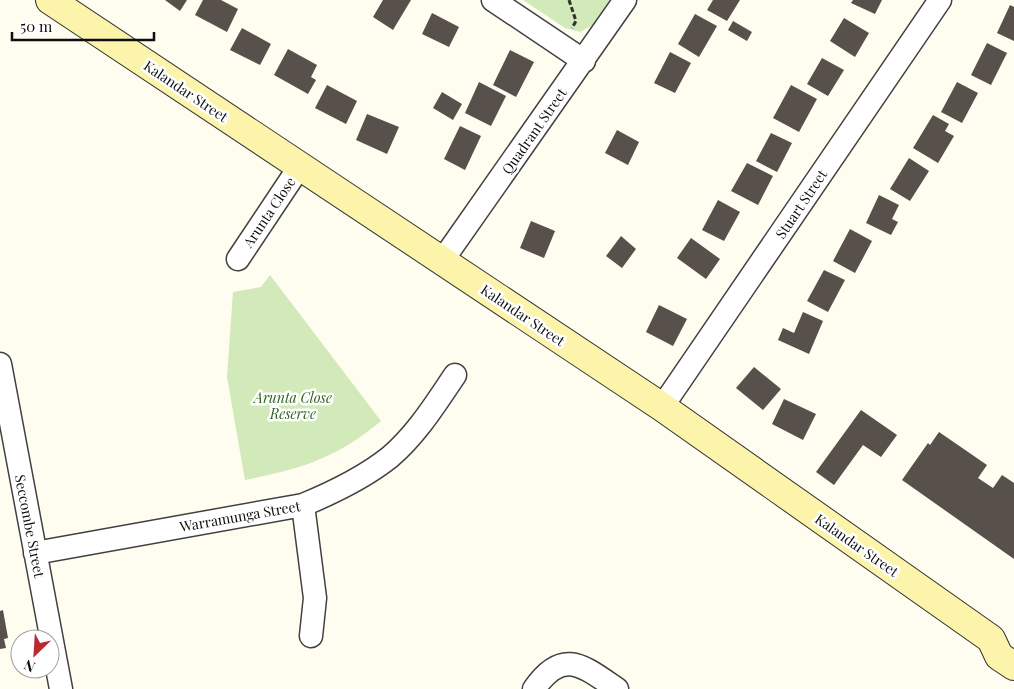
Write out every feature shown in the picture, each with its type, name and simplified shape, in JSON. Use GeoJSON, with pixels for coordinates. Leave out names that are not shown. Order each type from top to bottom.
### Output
{"type":"FeatureCollection","features":[{"type":"Feature","properties":{"kind":"main road","name":"Kalandar Street"},"geometry":{"type":"LineString","coordinates":[[50,0],[662,407],[1003,641],[999,656],[1014,666]]}},
{"type":"Feature","properties":{"kind":"street"},"geometry":{"type":"LineString","coordinates":[[493,0],[584,61]]}},
{"type":"Feature","properties":{"kind":"street","name":"Quadrant Street"},"geometry":{"type":"LineString","coordinates":[[442,261],[625,0]]}},
{"type":"Feature","properties":{"kind":"street","name":"Stuart Street"},"geometry":{"type":"LineString","coordinates":[[662,407],[940,0]]}},
{"type":"Feature","properties":{"kind":"street","name":"Arunta Close"},"geometry":{"type":"LineString","coordinates":[[238,259],[300,166]]}},
{"type":"Feature","properties":{"kind":"street","name":"Seccombe Street"},"geometry":{"type":"LineString","coordinates":[[0,364],[61,689]]}},
{"type":"Feature","properties":{"kind":"street","name":"Warramunga Street"},"geometry":{"type":"LineString","coordinates":[[35,553],[303,505],[331,493],[390,457],[420,426],[455,375]]}},
{"type":"Feature","properties":{"kind":"street"},"geometry":{"type":"LineString","coordinates":[[303,505],[315,598],[311,636]]}},
{"type":"Feature","properties":{"kind":"street"},"geometry":{"type":"LineString","coordinates":[[534,689],[543,676],[555,667],[569,664],[584,667],[616,689]]}},
{"type":"Feature","properties":{"kind":"path"},"geometry":{"type":"LineString","coordinates":[[561,46],[576,21],[569,0]]}},
{"type":"Feature","properties":{"kind":"green space"},"geometry":{"type":"Polygon","coordinates":[[[523,0],[612,0],[593,25],[580,32],[565,28],[523,0]]]}},
{"type":"Feature","properties":{"kind":"green space","name":"Arunta Close Reserve"},"geometry":{"type":"Polygon","coordinates":[[[270,275],[381,421],[348,445],[318,460],[284,471],[245,480],[227,377],[233,292],[261,287],[270,275]]]}},
{"type":"Feature","properties":{"kind":"building"},"geometry":{"type":"Polygon","coordinates":[[[165,0],[187,0],[180,11],[165,0]]]}},
{"type":"Feature","properties":{"kind":"building"},"geometry":{"type":"Polygon","coordinates":[[[203,0],[221,0],[238,9],[227,32],[195,15],[203,0]]]}},
{"type":"Feature","properties":{"kind":"building"},"geometry":{"type":"Polygon","coordinates":[[[383,0],[411,0],[393,30],[373,17],[383,0]]]}},
{"type":"Feature","properties":{"kind":"building"},"geometry":{"type":"Polygon","coordinates":[[[713,0],[740,0],[727,21],[707,10],[713,0]]]}},
{"type":"Feature","properties":{"kind":"building"},"geometry":{"type":"Polygon","coordinates":[[[853,0],[882,0],[875,14],[851,3],[853,0]]]}},
{"type":"Feature","properties":{"kind":"building"},"geometry":{"type":"Polygon","coordinates":[[[1010,5],[1014,7],[1014,41],[997,33],[1010,5]]]}},
{"type":"Feature","properties":{"kind":"building"},"geometry":{"type":"Polygon","coordinates":[[[432,13],[459,27],[449,47],[422,34],[432,13]]]}},
{"type":"Feature","properties":{"kind":"building"},"geometry":{"type":"Polygon","coordinates":[[[695,14],[717,26],[699,57],[678,44],[695,14]]]}},
{"type":"Feature","properties":{"kind":"building"},"geometry":{"type":"Polygon","coordinates":[[[844,18],[869,33],[855,57],[830,41],[844,18]]]}},
{"type":"Feature","properties":{"kind":"building"},"geometry":{"type":"Polygon","coordinates":[[[733,21],[752,32],[747,41],[728,30],[733,21]]]}},
{"type":"Feature","properties":{"kind":"building"},"geometry":{"type":"Polygon","coordinates":[[[242,28],[271,44],[260,65],[230,50],[242,28]]]}},
{"type":"Feature","properties":{"kind":"building"},"geometry":{"type":"Polygon","coordinates":[[[987,43],[1007,53],[991,85],[971,75],[987,43]]]}},
{"type":"Feature","properties":{"kind":"building"},"geometry":{"type":"Polygon","coordinates":[[[288,49],[317,65],[311,77],[316,80],[308,94],[274,75],[288,49]]]}},
{"type":"Feature","properties":{"kind":"building"},"geometry":{"type":"Polygon","coordinates":[[[510,50],[534,62],[516,97],[493,85],[510,50]]]}},
{"type":"Feature","properties":{"kind":"building"},"geometry":{"type":"Polygon","coordinates":[[[670,52],[691,63],[675,93],[654,83],[670,52]]]}},
{"type":"Feature","properties":{"kind":"building"},"geometry":{"type":"Polygon","coordinates":[[[822,58],[844,70],[828,96],[807,84],[822,58]]]}},
{"type":"Feature","properties":{"kind":"building"},"geometry":{"type":"Polygon","coordinates":[[[479,82],[506,96],[491,126],[465,113],[479,82]]]}},
{"type":"Feature","properties":{"kind":"building"},"geometry":{"type":"Polygon","coordinates":[[[957,82],[978,93],[962,123],[941,112],[957,82]]]}},
{"type":"Feature","properties":{"kind":"building"},"geometry":{"type":"Polygon","coordinates":[[[327,85],[357,101],[346,124],[315,108],[327,85]]]}},
{"type":"Feature","properties":{"kind":"building"},"geometry":{"type":"Polygon","coordinates":[[[791,85],[817,99],[799,132],[773,118],[791,85]]]}},
{"type":"Feature","properties":{"kind":"building"},"geometry":{"type":"Polygon","coordinates":[[[442,92],[462,104],[453,120],[433,108],[442,92]]]}},
{"type":"Feature","properties":{"kind":"building"},"geometry":{"type":"Polygon","coordinates":[[[367,114],[399,127],[387,154],[356,140],[367,114]]]}},
{"type":"Feature","properties":{"kind":"building"},"geometry":{"type":"Polygon","coordinates":[[[933,115],[949,124],[945,131],[954,136],[938,163],[913,148],[933,115]]]}},
{"type":"Feature","properties":{"kind":"building"},"geometry":{"type":"Polygon","coordinates":[[[460,126],[481,136],[465,170],[444,159],[460,126]]]}},
{"type":"Feature","properties":{"kind":"building"},"geometry":{"type":"Polygon","coordinates":[[[617,130],[639,142],[628,165],[605,153],[617,130]]]}},
{"type":"Feature","properties":{"kind":"building"},"geometry":{"type":"Polygon","coordinates":[[[771,133],[792,143],[777,172],[756,161],[771,133]]]}},
{"type":"Feature","properties":{"kind":"building"},"geometry":{"type":"Polygon","coordinates":[[[909,158],[929,171],[910,201],[890,189],[909,158]]]}},
{"type":"Feature","properties":{"kind":"building"},"geometry":{"type":"Polygon","coordinates":[[[747,163],[773,176],[758,205],[731,191],[747,163]]]}},
{"type":"Feature","properties":{"kind":"building"},"geometry":{"type":"Polygon","coordinates":[[[879,195],[899,205],[892,219],[898,222],[891,235],[866,223],[879,195]]]}},
{"type":"Feature","properties":{"kind":"building"},"geometry":{"type":"Polygon","coordinates":[[[718,200],[740,212],[724,241],[702,230],[718,200]]]}},
{"type":"Feature","properties":{"kind":"building"},"geometry":{"type":"Polygon","coordinates":[[[531,221],[555,231],[544,258],[520,248],[531,221]]]}},
{"type":"Feature","properties":{"kind":"building"},"geometry":{"type":"Polygon","coordinates":[[[850,229],[872,241],[855,273],[833,261],[850,229]]]}},
{"type":"Feature","properties":{"kind":"building"},"geometry":{"type":"Polygon","coordinates":[[[621,236],[636,249],[622,268],[606,256],[621,236]]]}},
{"type":"Feature","properties":{"kind":"building"},"geometry":{"type":"Polygon","coordinates":[[[691,238],[720,259],[706,279],[677,258],[691,238]]]}},
{"type":"Feature","properties":{"kind":"building"},"geometry":{"type":"Polygon","coordinates":[[[824,270],[845,280],[828,312],[807,301],[824,270]]]}},
{"type":"Feature","properties":{"kind":"building"},"geometry":{"type":"Polygon","coordinates":[[[659,305],[687,319],[673,346],[646,332],[659,305]]]}},
{"type":"Feature","properties":{"kind":"building"},"geometry":{"type":"Polygon","coordinates":[[[803,312],[823,321],[809,354],[778,340],[783,328],[794,333],[803,312]]]}},
{"type":"Feature","properties":{"kind":"building"},"geometry":{"type":"Polygon","coordinates":[[[754,367],[781,389],[763,410],[736,388],[754,367]]]}},
{"type":"Feature","properties":{"kind":"building"},"geometry":{"type":"Polygon","coordinates":[[[784,399],[816,414],[803,440],[772,424],[784,399]]]}},
{"type":"Feature","properties":{"kind":"building"},"geometry":{"type":"Polygon","coordinates":[[[861,410],[897,435],[881,457],[863,445],[834,485],[816,472],[861,410]]]}},
{"type":"Feature","properties":{"kind":"building"},"geometry":{"type":"Polygon","coordinates":[[[939,432],[987,465],[978,478],[993,488],[1002,475],[1014,483],[1014,559],[902,480],[928,443],[930,445],[939,432]]]}},
{"type":"Feature","properties":{"kind":"building"},"geometry":{"type":"Polygon","coordinates":[[[3,610],[8,638],[4,639],[6,648],[0,649],[0,611],[3,610]]]}}]}
